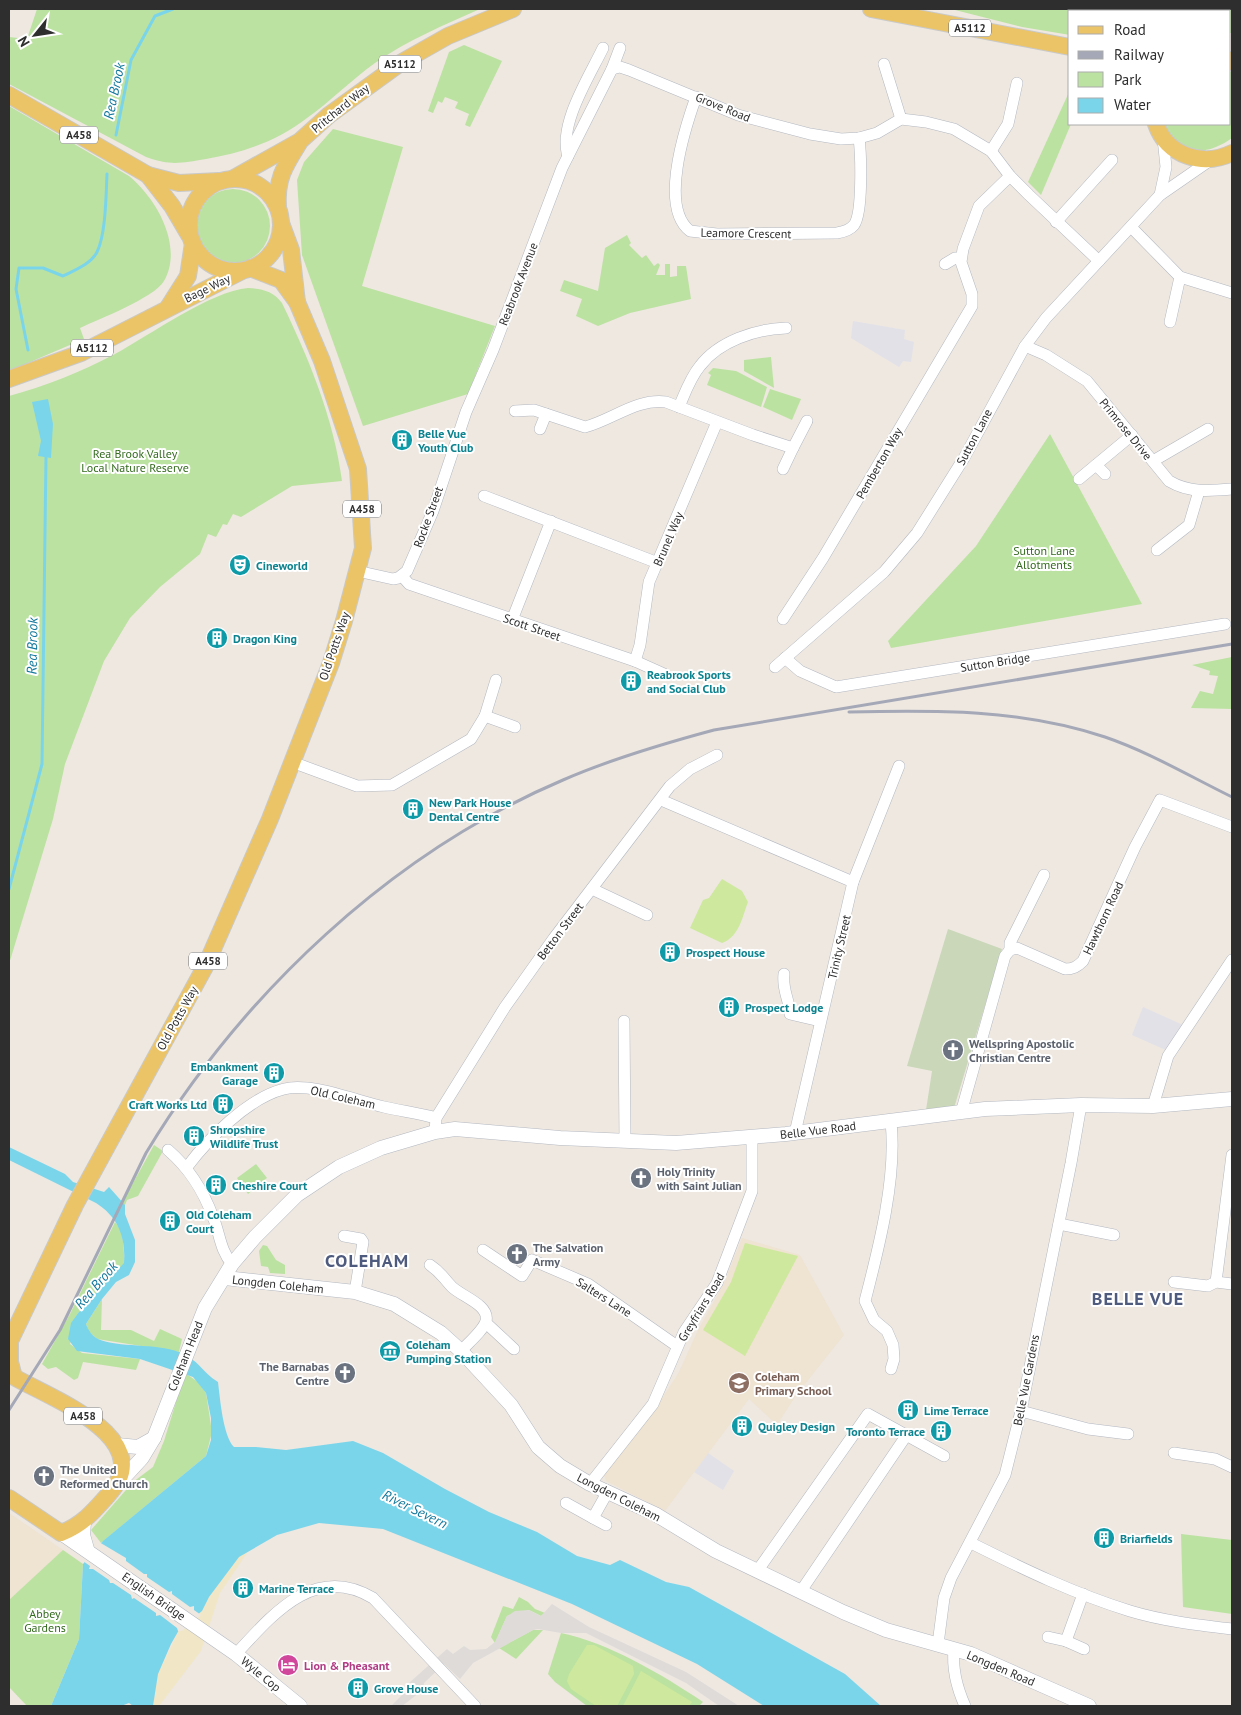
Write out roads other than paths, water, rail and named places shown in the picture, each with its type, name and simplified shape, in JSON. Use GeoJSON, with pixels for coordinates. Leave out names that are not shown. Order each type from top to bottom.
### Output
{"type":"FeatureCollection","features":[{"type":"Feature","properties":{"kind":"main road","name":"Pritchard Way"},"geometry":{"type":"LineString","coordinates":[[227,180],[300,141],[337,109],[402,62],[448,36],[514,9]]}},
{"type":"Feature","properties":{"kind":"main road","name":"A5112"},"geometry":{"type":"LineString","coordinates":[[871,9],[1068,47]]}},
{"type":"Feature","properties":{"kind":"main road","name":"A458"},"geometry":{"type":"LineString","coordinates":[[9,95],[148,175],[179,182],[242,180],[258,186],[270,195],[279,215]]}},
{"type":"Feature","properties":{"kind":"main road"},"geometry":{"type":"LineString","coordinates":[[1160,130],[1175,149],[1190,157],[1212,159],[1232,153]]}},
{"type":"Feature","properties":{"kind":"main road","name":"Pritchard Way"},"geometry":{"type":"LineString","coordinates":[[279,215],[277,190],[282,171],[300,141]]}},
{"type":"Feature","properties":{"kind":"main road","name":"A458"},"geometry":{"type":"LineString","coordinates":[[148,175],[172,206],[205,259],[226,270],[248,269]]}},
{"type":"Feature","properties":{"kind":"main road"},"geometry":{"type":"LineString","coordinates":[[193,241],[189,224],[194,204],[208,188],[227,180]]}},
{"type":"Feature","properties":{"kind":"main road"},"geometry":{"type":"LineString","coordinates":[[248,269],[263,261],[272,252],[280,236],[279,215]]}},
{"type":"Feature","properties":{"kind":"main road","name":"Old Potts Way"},"geometry":{"type":"LineString","coordinates":[[279,215],[291,250],[297,302]]}},
{"type":"Feature","properties":{"kind":"main road","name":"Bage Way"},"geometry":{"type":"LineString","coordinates":[[170,306],[188,276],[193,241]]}},
{"type":"Feature","properties":{"kind":"main road","name":"Old Potts Way"},"geometry":{"type":"LineString","coordinates":[[11,1372],[9,1342],[75,1205],[206,966],[292,762],[333,654],[363,548],[362,504],[358,469],[322,361],[297,302],[281,280],[248,269]]}},
{"type":"Feature","properties":{"kind":"main road","name":"Bage Way"},"geometry":{"type":"LineString","coordinates":[[9,379],[81,353],[170,306],[206,291],[248,269]]}},
{"type":"Feature","properties":{"kind":"main road","name":"A458"},"geometry":{"type":"LineString","coordinates":[[11,1372],[18,1368],[38,1382],[44,1392],[68,1404],[107,1434],[117,1445]]}},
{"type":"Feature","properties":{"kind":"main road"},"geometry":{"type":"LineString","coordinates":[[117,1445],[123,1468],[119,1483]]}},
{"type":"Feature","properties":{"kind":"main road","name":"Coleham Head"},"geometry":{"type":"LineString","coordinates":[[61,1533],[84,1522],[119,1483]]}},
{"type":"Feature","properties":{"kind":"main road"},"geometry":{"type":"LineString","coordinates":[[9,1498],[61,1533]]}},
{"type":"Feature","properties":{"kind":"street","name":"Reabrook Avenue"},"geometry":{"type":"LineString","coordinates":[[568,156],[565,147],[566,129],[603,48]]}},
{"type":"Feature","properties":{"kind":"street"},"geometry":{"type":"LineString","coordinates":[[612,69],[620,48]]}},
{"type":"Feature","properties":{"kind":"street"},"geometry":{"type":"LineString","coordinates":[[884,64],[901,119]]}},
{"type":"Feature","properties":{"kind":"street","name":"Grove Road"},"geometry":{"type":"LineString","coordinates":[[612,69],[620,67],[630,70],[738,115],[787,130],[841,139],[859,138]]}},
{"type":"Feature","properties":{"kind":"street","name":"Reabrook Avenue"},"geometry":{"type":"LineString","coordinates":[[466,412],[493,350],[568,156],[612,69]]}},
{"type":"Feature","properties":{"kind":"street"},"geometry":{"type":"LineString","coordinates":[[991,151],[1008,124],[1017,83]]}},
{"type":"Feature","properties":{"kind":"street","name":"Leamore Crescent"},"geometry":{"type":"LineString","coordinates":[[696,96],[683,136],[677,170],[679,218],[690,231],[727,234],[837,233],[847,231],[854,225],[858,215],[861,171],[859,138]]}},
{"type":"Feature","properties":{"kind":"street"},"geometry":{"type":"LineString","coordinates":[[859,138],[876,133],[901,119],[926,122],[954,129],[991,151],[1010,176],[1099,261]]}},
{"type":"Feature","properties":{"kind":"street"},"geometry":{"type":"LineString","coordinates":[[1160,130],[1166,167],[1160,195]]}},
{"type":"Feature","properties":{"kind":"street","name":"Sutton Lane"},"geometry":{"type":"LineString","coordinates":[[775,667],[877,578],[917,533],[964,458],[1026,346],[1046,318],[1160,195],[1212,159]]}},
{"type":"Feature","properties":{"kind":"street"},"geometry":{"type":"LineString","coordinates":[[1056,222],[1112,160]]}},
{"type":"Feature","properties":{"kind":"street"},"geometry":{"type":"LineString","coordinates":[[945,264],[955,258],[961,258],[969,228],[979,206],[1010,176]]}},
{"type":"Feature","properties":{"kind":"street"},"geometry":{"type":"LineString","coordinates":[[1131,227],[1180,277],[1232,293]]}},
{"type":"Feature","properties":{"kind":"street","name":"Pemberton Way"},"geometry":{"type":"LineString","coordinates":[[783,619],[823,558],[972,306],[972,294],[965,278],[961,258]]}},
{"type":"Feature","properties":{"kind":"street"},"geometry":{"type":"LineString","coordinates":[[1175,316],[1180,277]]}},
{"type":"Feature","properties":{"kind":"street"},"geometry":{"type":"LineString","coordinates":[[679,408],[693,376],[710,355],[752,333],[768,328],[786,328]]}},
{"type":"Feature","properties":{"kind":"street","name":"Primrose Drive"},"geometry":{"type":"LineString","coordinates":[[1026,346],[1046,355],[1087,381],[1153,462],[1178,486],[1199,491],[1232,489]]}},
{"type":"Feature","properties":{"kind":"street"},"geometry":{"type":"LineString","coordinates":[[515,411],[534,410],[585,427],[645,403],[656,401],[793,448]]}},
{"type":"Feature","properties":{"kind":"street","name":"Rocke Street"},"geometry":{"type":"LineString","coordinates":[[402,576],[407,571],[433,511],[466,412]]}},
{"type":"Feature","properties":{"kind":"street"},"geometry":{"type":"LineString","coordinates":[[540,429],[546,414]]}},
{"type":"Feature","properties":{"kind":"street"},"geometry":{"type":"LineString","coordinates":[[783,469],[807,421]]}},
{"type":"Feature","properties":{"kind":"street","name":"Brunel Way"},"geometry":{"type":"LineString","coordinates":[[635,661],[640,645],[649,582],[716,422]]}},
{"type":"Feature","properties":{"kind":"street"},"geometry":{"type":"LineString","coordinates":[[1153,462],[1200,430]]}},
{"type":"Feature","properties":{"kind":"street"},"geometry":{"type":"LineString","coordinates":[[1079,479],[1132,435]]}},
{"type":"Feature","properties":{"kind":"street"},"geometry":{"type":"LineString","coordinates":[[1096,465],[1105,474]]}},
{"type":"Feature","properties":{"kind":"street"},"geometry":{"type":"LineString","coordinates":[[1161,543],[1190,525],[1199,491]]}},
{"type":"Feature","properties":{"kind":"street"},"geometry":{"type":"LineString","coordinates":[[484,496],[658,563]]}},
{"type":"Feature","properties":{"kind":"street"},"geometry":{"type":"LineString","coordinates":[[512,620],[551,521]]}},
{"type":"Feature","properties":{"kind":"street"},"geometry":{"type":"LineString","coordinates":[[357,572],[393,579],[402,576]]}},
{"type":"Feature","properties":{"kind":"street","name":"Scott Street"},"geometry":{"type":"LineString","coordinates":[[402,576],[409,584],[635,661],[664,674]]}},
{"type":"Feature","properties":{"kind":"street","name":"Sutton Bridge"},"geometry":{"type":"LineString","coordinates":[[785,658],[800,671],[836,687],[1211,621],[1225,624]]}},
{"type":"Feature","properties":{"kind":"street"},"geometry":{"type":"LineString","coordinates":[[292,762],[357,786],[392,785],[471,739],[485,716],[496,680]]}},
{"type":"Feature","properties":{"kind":"street"},"geometry":{"type":"LineString","coordinates":[[485,716],[515,727]]}},
{"type":"Feature","properties":{"kind":"street","name":"Betton Street"},"geometry":{"type":"LineString","coordinates":[[433,1122],[505,1007],[670,786],[690,769],[718,755]]}},
{"type":"Feature","properties":{"kind":"street","name":"Trinity Street"},"geometry":{"type":"LineString","coordinates":[[795,1133],[820,1020],[854,882],[899,766]]}},
{"type":"Feature","properties":{"kind":"street"},"geometry":{"type":"LineString","coordinates":[[661,800],[854,882]]}},
{"type":"Feature","properties":{"kind":"street","name":"Hawthorn Road"},"geometry":{"type":"LineString","coordinates":[[1010,950],[1017,948],[1024,950],[1065,969],[1078,966],[1083,961],[1135,847],[1160,800],[1232,827]]}},
{"type":"Feature","properties":{"kind":"street"},"geometry":{"type":"LineString","coordinates":[[961,1113],[1005,956],[1010,950],[1010,944],[1044,875]]}},
{"type":"Feature","properties":{"kind":"street"},"geometry":{"type":"LineString","coordinates":[[592,889],[647,915]]}},
{"type":"Feature","properties":{"kind":"street"},"geometry":{"type":"LineString","coordinates":[[1154,1106],[1168,1056],[1232,960]]}},
{"type":"Feature","properties":{"kind":"street"},"geometry":{"type":"LineString","coordinates":[[784,974],[782,986],[788,1000],[790,1014],[820,1020]]}},
{"type":"Feature","properties":{"kind":"street"},"geometry":{"type":"LineString","coordinates":[[624,1021],[625,1141]]}},
{"type":"Feature","properties":{"kind":"street","name":"Old Coleham"},"geometry":{"type":"LineString","coordinates":[[187,1166],[205,1144],[230,1122],[267,1096],[284,1089],[314,1090],[433,1122]]}},
{"type":"Feature","properties":{"kind":"street","name":"Belle Vue Road"},"geometry":{"type":"LineString","coordinates":[[232,1264],[255,1236],[297,1195],[357,1157],[404,1141],[433,1122],[455,1129],[560,1138],[676,1142],[752,1138],[985,1109],[1080,1105],[1154,1106],[1232,1099]]}},
{"type":"Feature","properties":{"kind":"street","name":"Belle Vue Gardens"},"geometry":{"type":"LineString","coordinates":[[938,1644],[944,1598],[951,1578],[972,1542],[1005,1475],[1021,1411],[1059,1224],[1080,1105]]}},
{"type":"Feature","properties":{"kind":"street"},"geometry":{"type":"LineString","coordinates":[[891,1122],[892,1156],[875,1265],[865,1302],[874,1320],[886,1331],[893,1345],[894,1359],[891,1369]]}},
{"type":"Feature","properties":{"kind":"street","name":"Greyfriars Road"},"geometry":{"type":"LineString","coordinates":[[590,1484],[653,1404],[677,1346],[717,1283],[752,1191],[752,1138]]}},
{"type":"Feature","properties":{"kind":"street"},"geometry":{"type":"LineString","coordinates":[[168,1150],[187,1166],[203,1193],[214,1219],[222,1248],[232,1264]]}},
{"type":"Feature","properties":{"kind":"street"},"geometry":{"type":"LineString","coordinates":[[1216,1282],[1232,1155]]}},
{"type":"Feature","properties":{"kind":"street"},"geometry":{"type":"LineString","coordinates":[[1059,1224],[1114,1235]]}},
{"type":"Feature","properties":{"kind":"street"},"geometry":{"type":"LineString","coordinates":[[344,1236],[361,1239],[363,1242],[355,1292]]}},
{"type":"Feature","properties":{"kind":"street","name":"Salters Lane"},"geometry":{"type":"LineString","coordinates":[[483,1250],[522,1276],[532,1260],[588,1284],[677,1346]]}},
{"type":"Feature","properties":{"kind":"street","name":"Coleham Head"},"geometry":{"type":"LineString","coordinates":[[119,1483],[142,1458],[154,1438],[205,1308],[232,1264]]}},
{"type":"Feature","properties":{"kind":"street"},"geometry":{"type":"LineString","coordinates":[[430,1265],[444,1275],[452,1286],[483,1309],[486,1315],[486,1323],[461,1351]]}},
{"type":"Feature","properties":{"kind":"street","name":"Longden Coleham"},"geometry":{"type":"LineString","coordinates":[[225,1278],[355,1292],[394,1304],[441,1333],[461,1351],[511,1405],[542,1451],[560,1466],[590,1484],[655,1514],[716,1551],[874,1626],[910,1636]]}},
{"type":"Feature","properties":{"kind":"street"},"geometry":{"type":"LineString","coordinates":[[1181,1287],[1208,1286],[1216,1282],[1232,1284]]}},
{"type":"Feature","properties":{"kind":"street"},"geometry":{"type":"LineString","coordinates":[[486,1323],[514,1349]]}},
{"type":"Feature","properties":{"kind":"street"},"geometry":{"type":"LineString","coordinates":[[1021,1411],[1088,1429],[1128,1434]]}},
{"type":"Feature","properties":{"kind":"street"},"geometry":{"type":"LineString","coordinates":[[758,1570],[868,1414],[944,1456]]}},
{"type":"Feature","properties":{"kind":"street"},"geometry":{"type":"LineString","coordinates":[[801,1591],[906,1436]]}},
{"type":"Feature","properties":{"kind":"street"},"geometry":{"type":"LineString","coordinates":[[117,1445],[138,1447],[154,1438]]}},
{"type":"Feature","properties":{"kind":"street"},"geometry":{"type":"LineString","coordinates":[[1174,1453],[1215,1458],[1232,1467]]}},
{"type":"Feature","properties":{"kind":"street"},"geometry":{"type":"LineString","coordinates":[[593,1518],[607,1492]]}},
{"type":"Feature","properties":{"kind":"street"},"geometry":{"type":"LineString","coordinates":[[566,1503],[606,1525]]}},
{"type":"Feature","properties":{"kind":"street"},"geometry":{"type":"LineString","coordinates":[[84,1522],[83,1537],[88,1550]]}},
{"type":"Feature","properties":{"kind":"street","name":"English Bridge"},"geometry":{"type":"LineString","coordinates":[[61,1533],[221,1643]]}},
{"type":"Feature","properties":{"kind":"street"},"geometry":{"type":"LineString","coordinates":[[972,1542],[1036,1575],[1083,1594],[1154,1616],[1180,1622],[1232,1629]]}},
{"type":"Feature","properties":{"kind":"street"},"geometry":{"type":"LineString","coordinates":[[236,1654],[270,1618],[298,1597],[317,1589],[338,1585],[353,1588],[373,1598],[475,1706]]}},
{"type":"Feature","properties":{"kind":"street"},"geometry":{"type":"LineString","coordinates":[[1066,1642],[1083,1594]]}},
{"type":"Feature","properties":{"kind":"street","name":"Longden Road"},"geometry":{"type":"LineString","coordinates":[[910,1636],[954,1650],[1089,1706]]}},
{"type":"Feature","properties":{"kind":"street"},"geometry":{"type":"LineString","coordinates":[[1048,1637],[1084,1650]]}},
{"type":"Feature","properties":{"kind":"street","name":"Wyle Cop"},"geometry":{"type":"LineString","coordinates":[[221,1643],[300,1706]]}},
{"type":"Feature","properties":{"kind":"street"},"geometry":{"type":"LineString","coordinates":[[954,1650],[955,1677],[965,1706]]}},
{"type":"Feature","properties":{"kind":"water"},"geometry":{"type":"Polygon","coordinates":[[[48,399],[53,424],[51,458],[38,456],[41,441],[32,402],[48,399]]]}},
{"type":"Feature","properties":{"kind":"water","name":"River Severn"},"geometry":{"type":"Polygon","coordinates":[[[9,1147],[65,1174],[73,1182],[104,1192],[109,1187],[125,1205],[125,1214],[135,1240],[135,1262],[129,1275],[116,1282],[102,1299],[86,1324],[90,1333],[98,1339],[116,1344],[170,1349],[186,1355],[196,1362],[218,1382],[225,1426],[230,1442],[234,1447],[286,1450],[353,1441],[383,1453],[445,1489],[489,1512],[537,1532],[577,1556],[610,1565],[620,1560],[666,1582],[689,1587],[845,1674],[881,1706],[764,1706],[697,1664],[572,1604],[383,1529],[319,1523],[277,1535],[239,1557],[209,1597],[202,1611],[179,1630],[158,1674],[153,1706],[133,1706],[129,1703],[121,1706],[51,1706],[79,1639],[83,1564],[103,1541],[206,1456],[211,1440],[211,1418],[206,1393],[193,1377],[140,1359],[77,1351],[68,1339],[71,1323],[79,1312],[124,1263],[122,1236],[115,1221],[96,1203],[9,1160],[9,1147]]]}},
{"type":"Feature","properties":{"kind":"waterway","name":"Rea Brook"},"geometry":{"type":"LineString","coordinates":[[116,135],[131,60],[155,16],[173,9]]}},
{"type":"Feature","properties":{"kind":"waterway","name":"Rea Brook"},"geometry":{"type":"LineString","coordinates":[[28,350],[16,289],[19,268],[43,268],[63,276],[91,260],[97,252],[102,235],[107,174]]}},
{"type":"Feature","properties":{"kind":"waterway","name":"Rea Brook"},"geometry":{"type":"LineString","coordinates":[[9,889],[42,764],[46,455]]}},
{"type":"Feature","properties":{"kind":"railway"},"geometry":{"type":"LineString","coordinates":[[9,1410],[60,1330],[146,1153],[184,1094],[227,1038],[275,984],[326,934],[381,888],[439,847],[500,810],[563,780],[637,752],[714,730],[1232,644]]}},
{"type":"Feature","properties":{"kind":"railway"},"geometry":{"type":"LineString","coordinates":[[849,712],[914,711],[978,713],[1042,721],[1073,728],[1121,743],[1170,765],[1232,797]]}},
{"type":"Feature","properties":{"kind":"place","name":"Belle Vue Youth Club"},"geometry":{"type":"Point","coordinates":[402,440]}},
{"type":"Feature","properties":{"kind":"place","name":"Cineworld"},"geometry":{"type":"Point","coordinates":[240,565]}},
{"type":"Feature","properties":{"kind":"place","name":"Dragon King"},"geometry":{"type":"Point","coordinates":[217,638]}},
{"type":"Feature","properties":{"kind":"place","name":"Reabrook Sports and Social Club"},"geometry":{"type":"Point","coordinates":[631,681]}},
{"type":"Feature","properties":{"kind":"place","name":"New Park House Dental Centre"},"geometry":{"type":"Point","coordinates":[413,809]}},
{"type":"Feature","properties":{"kind":"place","name":"Prospect House"},"geometry":{"type":"Point","coordinates":[670,952]}},
{"type":"Feature","properties":{"kind":"place","name":"Prospect Lodge"},"geometry":{"type":"Point","coordinates":[729,1007]}},
{"type":"Feature","properties":{"kind":"place","name":"Wellspring Apostolic Christian Centre"},"geometry":{"type":"Point","coordinates":[953,1050]}},
{"type":"Feature","properties":{"kind":"place","name":"Embankment Garage"},"geometry":{"type":"Point","coordinates":[274,1073]}},
{"type":"Feature","properties":{"kind":"place","name":"Craft Works Ltd"},"geometry":{"type":"Point","coordinates":[223,1104]}},
{"type":"Feature","properties":{"kind":"place","name":"Shropshire Wildlife Trust"},"geometry":{"type":"Point","coordinates":[194,1136]}},
{"type":"Feature","properties":{"kind":"place","name":"Holy Trinity with Saint Julian"},"geometry":{"type":"Point","coordinates":[641,1178]}},
{"type":"Feature","properties":{"kind":"place","name":"Cheshire Court"},"geometry":{"type":"Point","coordinates":[216,1185]}},
{"type":"Feature","properties":{"kind":"place","name":"Old Coleham Court"},"geometry":{"type":"Point","coordinates":[170,1221]}},
{"type":"Feature","properties":{"kind":"place","name":"The Salvation Army"},"geometry":{"type":"Point","coordinates":[517,1254]}},
{"type":"Feature","properties":{"kind":"place","name":"Coleham Pumping Station"},"geometry":{"type":"Point","coordinates":[390,1351]}},
{"type":"Feature","properties":{"kind":"place","name":"The Barnabas Centre"},"geometry":{"type":"Point","coordinates":[345,1373]}},
{"type":"Feature","properties":{"kind":"place","name":"Coleham Primary School"},"geometry":{"type":"Point","coordinates":[739,1383]}},
{"type":"Feature","properties":{"kind":"place","name":"Lime Terrace"},"geometry":{"type":"Point","coordinates":[908,1410]}},
{"type":"Feature","properties":{"kind":"place","name":"Quigley Design"},"geometry":{"type":"Point","coordinates":[742,1426]}},
{"type":"Feature","properties":{"kind":"place","name":"Toronto Terrace"},"geometry":{"type":"Point","coordinates":[941,1431]}},
{"type":"Feature","properties":{"kind":"place","name":"The United Reformed Church"},"geometry":{"type":"Point","coordinates":[44,1476]}},
{"type":"Feature","properties":{"kind":"place","name":"Briarfields"},"geometry":{"type":"Point","coordinates":[1104,1538]}},
{"type":"Feature","properties":{"kind":"place","name":"Marine Terrace"},"geometry":{"type":"Point","coordinates":[243,1588]}},
{"type":"Feature","properties":{"kind":"place","name":"Lion & Pheasant"},"geometry":{"type":"Point","coordinates":[288,1665]}},
{"type":"Feature","properties":{"kind":"place","name":"Grove House"},"geometry":{"type":"Point","coordinates":[358,1688]}},
{"type":"Feature","properties":{"kind":"district","name":"COLEHAM"},"geometry":{"type":"Point","coordinates":[367,1260]}},
{"type":"Feature","properties":{"kind":"district","name":"BELLE VUE"},"geometry":{"type":"Point","coordinates":[1138,1298]}},
{"type":"Feature","properties":{"kind":"park label","name":"Rea Brook Valley Local Nature Reserve"},"geometry":{"type":"Point","coordinates":[135,460]}},
{"type":"Feature","properties":{"kind":"park label","name":"Sutton Lane Allotments"},"geometry":{"type":"Point","coordinates":[1044,557]}},
{"type":"Feature","properties":{"kind":"park label","name":"Abbey Gardens"},"geometry":{"type":"Point","coordinates":[45,1620]}}]}
